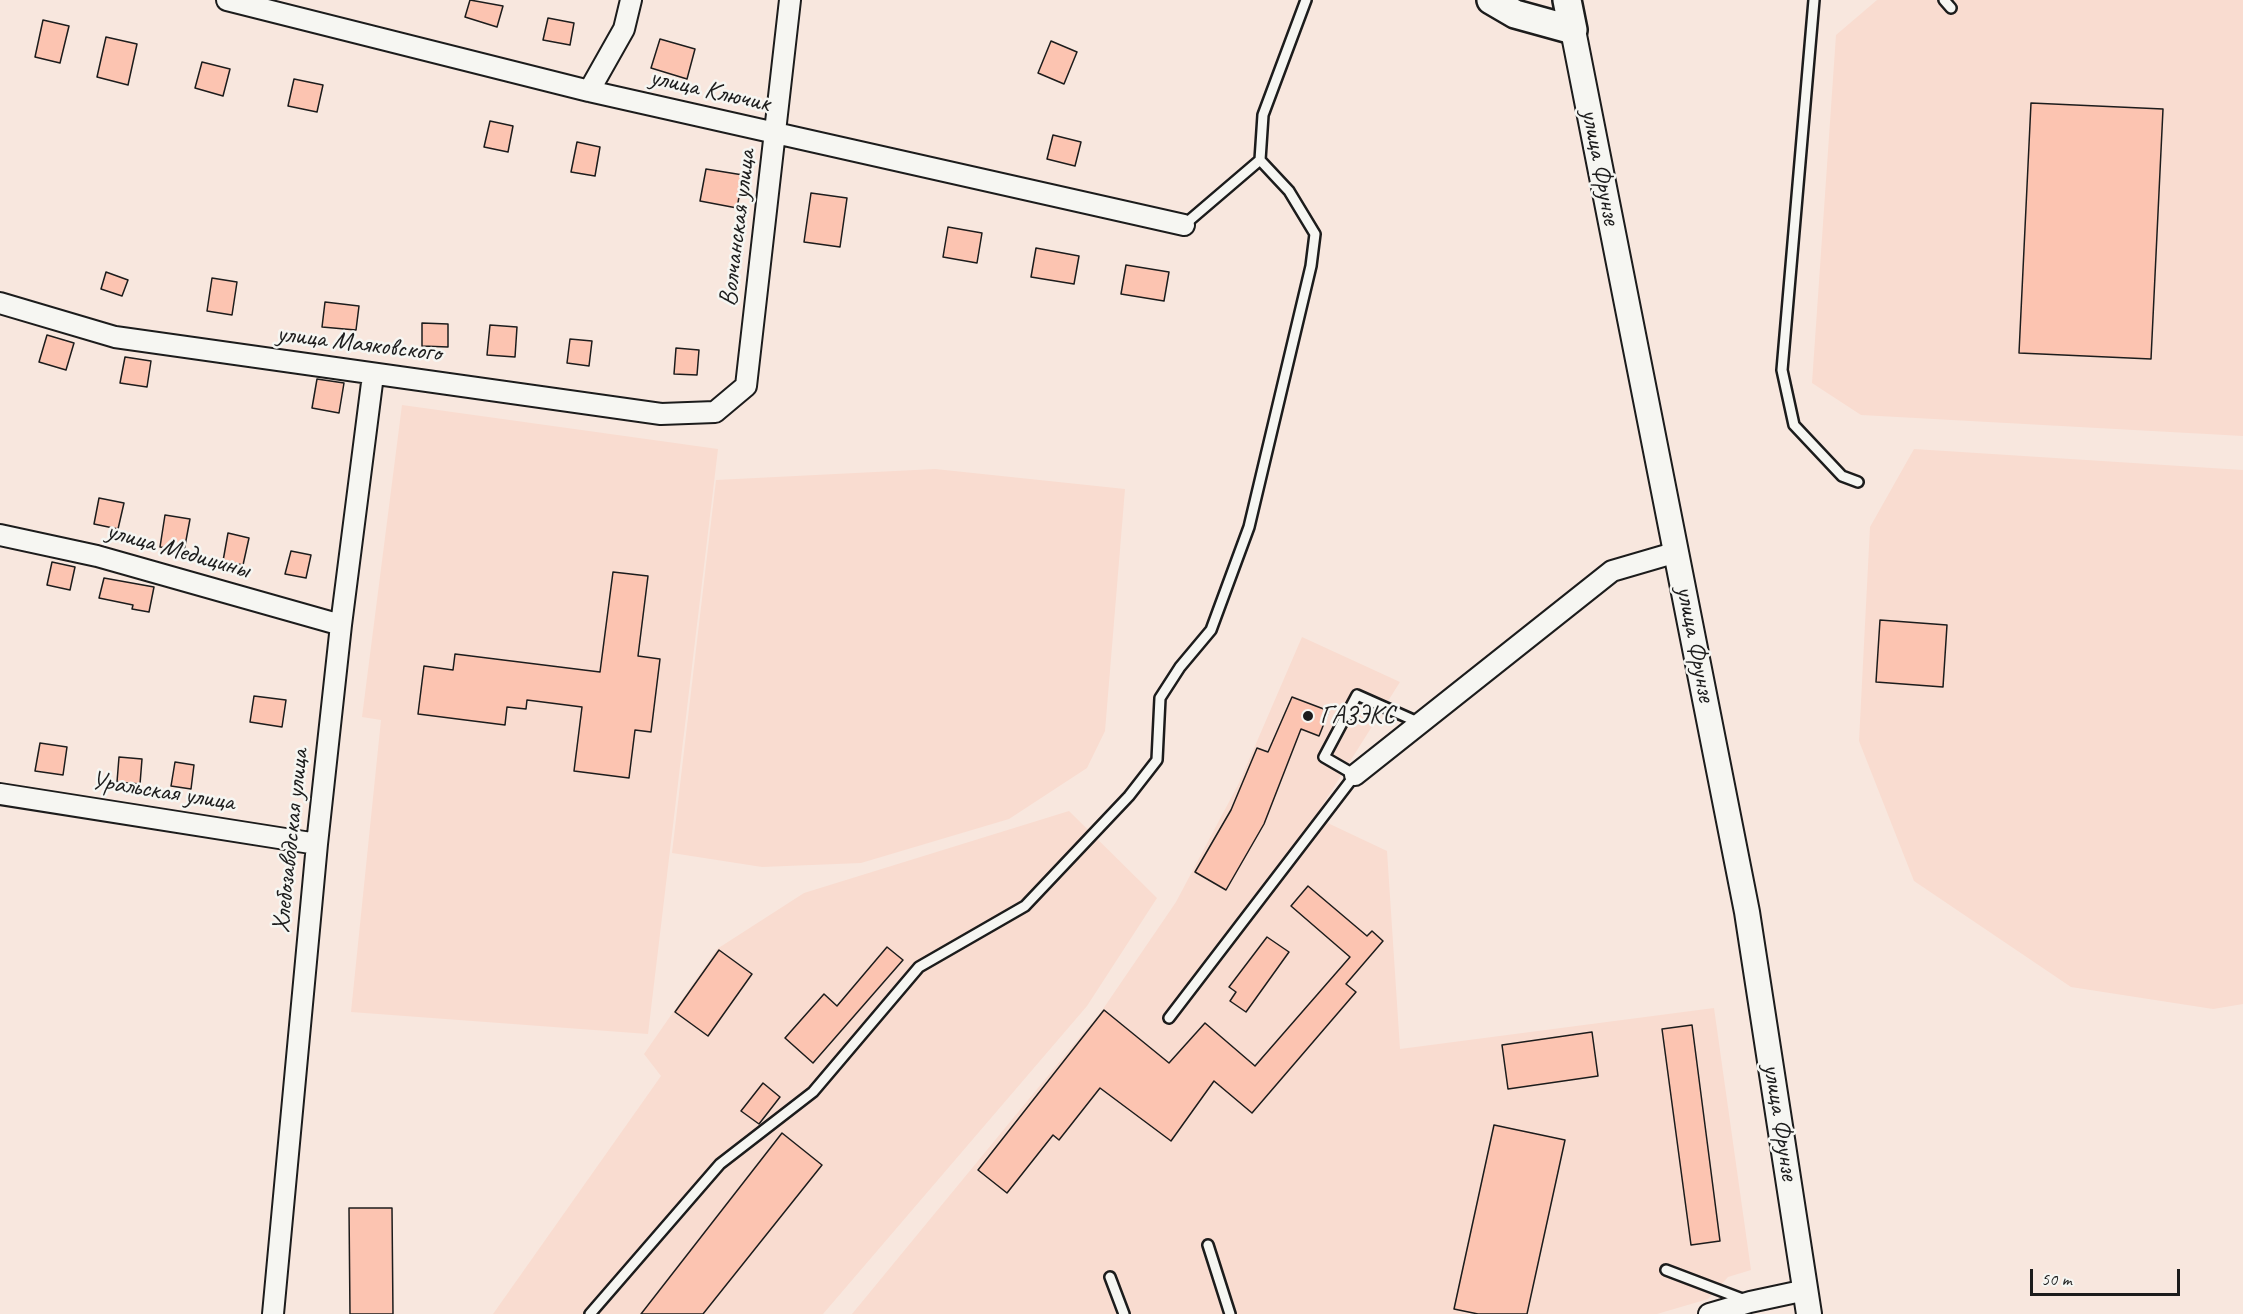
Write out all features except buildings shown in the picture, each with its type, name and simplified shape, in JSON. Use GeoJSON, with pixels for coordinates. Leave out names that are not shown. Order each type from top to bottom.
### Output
{"type":"FeatureCollection","features":[{"type":"Feature","properties":{"kind":"main road"},"geometry":{"type":"LineString","coordinates":[[1491,0],[1515,14],[1573,30]]}},
{"type":"Feature","properties":{"kind":"main road","name":"улица Фрунзе"},"geometry":{"type":"LineString","coordinates":[[1567,0],[1573,30]]}},
{"type":"Feature","properties":{"kind":"street","name":"улица Ключик"},"geometry":{"type":"LineString","coordinates":[[227,0],[589,91],[1184,225]]}},
{"type":"Feature","properties":{"kind":"street"},"geometry":{"type":"LineString","coordinates":[[589,91],[624,29],[631,0]]}},
{"type":"Feature","properties":{"kind":"street","name":"Волчанская улица"},"geometry":{"type":"LineString","coordinates":[[715,412],[746,386],[777,135],[790,0]]}},
{"type":"Feature","properties":{"kind":"street","name":"улица Фрунзе"},"geometry":{"type":"LineString","coordinates":[[1573,30],[1747,912],[1808,1302]]}},
{"type":"Feature","properties":{"kind":"street","name":"улица Маяковского"},"geometry":{"type":"LineString","coordinates":[[0,303],[115,337],[373,375],[419,378],[661,414],[715,412]]}},
{"type":"Feature","properties":{"kind":"street","name":"Хлебозаводская улица"},"geometry":{"type":"LineString","coordinates":[[273,1314],[317,844],[341,624],[373,375]]}},
{"type":"Feature","properties":{"kind":"street","name":"улица Медицины"},"geometry":{"type":"LineString","coordinates":[[0,534],[97,556],[341,624]]}},
{"type":"Feature","properties":{"kind":"street"},"geometry":{"type":"LineString","coordinates":[[1355,775],[1612,571],[1677,552]]}},
{"type":"Feature","properties":{"kind":"street","name":"Уральская улица"},"geometry":{"type":"LineString","coordinates":[[0,794],[317,844]]}},
{"type":"Feature","properties":{"kind":"street"},"geometry":{"type":"LineString","coordinates":[[1709,1314],[1750,1302],[1808,1302]]}},
{"type":"Feature","properties":{"kind":"lane"},"geometry":{"type":"LineString","coordinates":[[1184,225],[1260,160],[1263,115],[1306,0]]}},
{"type":"Feature","properties":{"kind":"lane"},"geometry":{"type":"LineString","coordinates":[[1814,0],[1782,370],[1794,425],[1842,476],[1858,482]]}},
{"type":"Feature","properties":{"kind":"lane"},"geometry":{"type":"LineString","coordinates":[[1944,0],[1951,8]]}},
{"type":"Feature","properties":{"kind":"lane"},"geometry":{"type":"LineString","coordinates":[[590,1314],[720,1164],[813,1092],[919,967],[1025,906],[1129,795],[1157,760],[1160,698],[1180,667],[1211,630],[1249,526],[1311,266],[1315,234],[1289,191],[1260,160]]}},
{"type":"Feature","properties":{"kind":"lane"},"geometry":{"type":"LineString","coordinates":[[1169,1018],[1355,775],[1324,757],[1357,695],[1420,723]]}},
{"type":"Feature","properties":{"kind":"lane"},"geometry":{"type":"LineString","coordinates":[[1208,1245],[1230,1314]]}},
{"type":"Feature","properties":{"kind":"lane"},"geometry":{"type":"LineString","coordinates":[[1666,1270],[1750,1302]]}},
{"type":"Feature","properties":{"kind":"lane"},"geometry":{"type":"LineString","coordinates":[[1110,1277],[1124,1314]]}},
{"type":"Feature","properties":{"kind":"shaded area"},"geometry":{"type":"Polygon","coordinates":[[[1877,0],[2243,0],[2243,436],[1861,415],[1812,383],[1836,35],[1877,0]]]}},
{"type":"Feature","properties":{"kind":"shaded area"},"geometry":{"type":"Polygon","coordinates":[[[402,405],[718,449],[648,1034],[351,1012],[381,720],[362,717],[402,405]]]}},
{"type":"Feature","properties":{"kind":"shaded area"},"geometry":{"type":"Polygon","coordinates":[[[1914,449],[2243,470],[2243,1004],[2213,1009],[2071,987],[1914,881],[1859,741],[1870,527],[1914,449]]]}},
{"type":"Feature","properties":{"kind":"shaded area"},"geometry":{"type":"Polygon","coordinates":[[[935,469],[1125,489],[1105,731],[1087,768],[1009,819],[861,863],[762,867],[672,853],[716,480],[935,469]]]}},
{"type":"Feature","properties":{"kind":"shaded area"},"geometry":{"type":"Polygon","coordinates":[[[1302,637],[1400,682],[1315,817],[1387,851],[1400,1049],[1714,1008],[1751,1270],[1728,1277],[1708,1299],[1657,1314],[852,1314],[1103,1009],[1176,902],[1239,783],[1302,637]]]}},
{"type":"Feature","properties":{"kind":"shaded area"},"geometry":{"type":"Polygon","coordinates":[[[1069,811],[1157,898],[1087,1006],[823,1314],[493,1314],[661,1076],[644,1054],[717,949],[804,893],[1069,811]]]}},
{"type":"Feature","properties":{"kind":"place","name":"ГАЗЭКС"},"geometry":{"type":"Point","coordinates":[1308,716]}}]}
